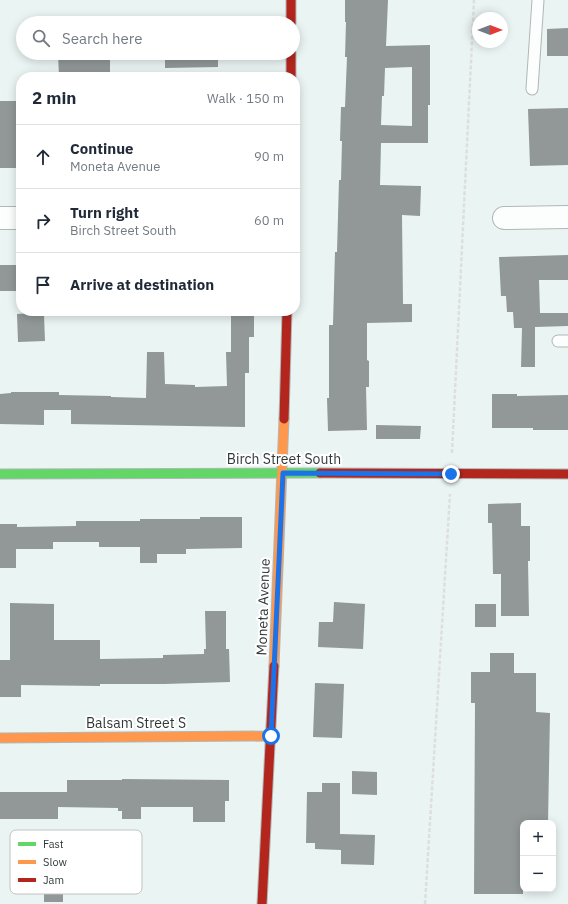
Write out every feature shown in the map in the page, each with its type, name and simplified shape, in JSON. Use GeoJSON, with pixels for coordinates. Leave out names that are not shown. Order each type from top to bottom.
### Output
{"type":"FeatureCollection","features":[{"type":"Feature","properties":{"kind":"street"},"geometry":{"type":"LineString","coordinates":[[291,16],[292,0]]}},
{"type":"Feature","properties":{"kind":"street"},"geometry":{"type":"LineString","coordinates":[[290,72],[291,60]]}},
{"type":"Feature","properties":{"kind":"street"},"geometry":{"type":"LineString","coordinates":[[504,218],[568,217]]}},
{"type":"Feature","properties":{"kind":"street"},"geometry":{"type":"LineString","coordinates":[[0,218],[16,218]]}},
{"type":"Feature","properties":{"kind":"street","name":"Moneta Avenue"},"geometry":{"type":"LineString","coordinates":[[262,904],[283,473],[287,316]]}},
{"type":"Feature","properties":{"kind":"street","name":"Birch Street South"},"geometry":{"type":"LineString","coordinates":[[0,474],[568,474]]}},
{"type":"Feature","properties":{"kind":"street","name":"Balsam Street S"},"geometry":{"type":"LineString","coordinates":[[0,738],[271,736]]}},
{"type":"Feature","properties":{"kind":"lane"},"geometry":{"type":"LineString","coordinates":[[532,89],[538,0]]}},
{"type":"Feature","properties":{"kind":"building"},"geometry":{"type":"Polygon","coordinates":[[[345,0],[388,0],[386,46],[430,45],[430,105],[428,105],[428,143],[381,143],[380,185],[421,186],[420,216],[402,215],[403,304],[412,304],[412,322],[367,323],[369,387],[366,387],[367,430],[328,431],[327,398],[329,398],[329,325],[333,325],[335,252],[337,252],[339,180],[341,180],[341,107],[345,107],[347,57],[345,57],[345,0]],[[412,67],[385,68],[381,125],[412,126],[412,67]]]}},
{"type":"Feature","properties":{"kind":"building"},"geometry":{"type":"Polygon","coordinates":[[[568,28],[568,56],[547,56],[547,29],[568,28]]]}},
{"type":"Feature","properties":{"kind":"building"},"geometry":{"type":"Polygon","coordinates":[[[58,60],[110,60],[110,72],[59,72],[58,60]]]}},
{"type":"Feature","properties":{"kind":"building"},"geometry":{"type":"Polygon","coordinates":[[[165,60],[218,60],[218,67],[165,68],[165,60]]]}},
{"type":"Feature","properties":{"kind":"building"},"geometry":{"type":"Polygon","coordinates":[[[0,101],[16,101],[16,168],[0,168],[0,101]]]}},
{"type":"Feature","properties":{"kind":"building"},"geometry":{"type":"Polygon","coordinates":[[[568,108],[568,165],[530,166],[528,109],[568,108]]]}},
{"type":"Feature","properties":{"kind":"building"},"geometry":{"type":"Polygon","coordinates":[[[568,255],[568,280],[539,280],[540,313],[568,313],[568,326],[535,327],[535,367],[521,367],[522,328],[514,328],[513,312],[507,312],[506,296],[501,296],[499,257],[568,255]]]}},
{"type":"Feature","properties":{"kind":"building"},"geometry":{"type":"Polygon","coordinates":[[[0,265],[16,265],[16,291],[0,291],[0,265]]]}},
{"type":"Feature","properties":{"kind":"building"},"geometry":{"type":"Polygon","coordinates":[[[17,316],[44,316],[45,341],[18,342],[17,316]]]}},
{"type":"Feature","properties":{"kind":"building"},"geometry":{"type":"Polygon","coordinates":[[[231,316],[254,316],[254,337],[249,337],[249,373],[245,373],[245,427],[71,424],[71,410],[44,410],[44,425],[0,424],[0,394],[11,392],[59,392],[59,395],[146,398],[147,352],[164,352],[165,384],[195,385],[195,387],[227,386],[226,352],[231,352],[231,316]]]}},
{"type":"Feature","properties":{"kind":"building"},"geometry":{"type":"Polygon","coordinates":[[[492,394],[517,394],[517,396],[568,395],[568,430],[492,428],[492,394]]]}},
{"type":"Feature","properties":{"kind":"building"},"geometry":{"type":"Polygon","coordinates":[[[376,425],[421,426],[420,439],[376,439],[376,425]]]}},
{"type":"Feature","properties":{"kind":"building"},"geometry":{"type":"Polygon","coordinates":[[[521,503],[521,526],[530,526],[530,561],[528,561],[529,616],[501,616],[501,574],[493,574],[492,523],[488,523],[488,504],[521,503]]]}},
{"type":"Feature","properties":{"kind":"building"},"geometry":{"type":"Polygon","coordinates":[[[200,517],[242,517],[242,548],[186,549],[186,554],[157,554],[157,563],[140,563],[140,547],[99,547],[99,542],[53,542],[53,549],[16,549],[16,568],[0,568],[0,524],[17,524],[17,527],[76,526],[76,521],[140,521],[140,519],[200,519],[200,517]]]}},
{"type":"Feature","properties":{"kind":"building"},"geometry":{"type":"Polygon","coordinates":[[[334,602],[365,604],[363,649],[318,647],[319,622],[333,622],[334,602]]]}},
{"type":"Feature","properties":{"kind":"building"},"geometry":{"type":"Polygon","coordinates":[[[10,603],[54,604],[54,640],[100,640],[100,659],[163,658],[163,655],[204,654],[204,649],[206,649],[205,611],[226,611],[226,649],[229,649],[230,682],[100,684],[100,686],[21,685],[21,697],[0,697],[0,660],[10,660],[10,603]]]}},
{"type":"Feature","properties":{"kind":"building"},"geometry":{"type":"Polygon","coordinates":[[[475,604],[496,604],[496,627],[475,627],[475,604]]]}},
{"type":"Feature","properties":{"kind":"building"},"geometry":{"type":"Polygon","coordinates":[[[490,653],[514,653],[514,673],[536,673],[536,712],[550,713],[548,820],[520,820],[520,892],[523,892],[523,894],[474,894],[475,703],[471,703],[471,672],[490,672],[490,653]]]}},
{"type":"Feature","properties":{"kind":"building"},"geometry":{"type":"Polygon","coordinates":[[[315,683],[344,684],[342,738],[313,737],[315,683]]]}},
{"type":"Feature","properties":{"kind":"building"},"geometry":{"type":"Polygon","coordinates":[[[352,771],[377,772],[377,795],[352,794],[352,771]]]}},
{"type":"Feature","properties":{"kind":"building"},"geometry":{"type":"Polygon","coordinates":[[[67,780],[229,780],[229,801],[225,801],[225,822],[193,822],[193,807],[141,807],[141,819],[122,819],[122,811],[118,811],[118,808],[58,807],[58,819],[0,819],[0,792],[67,792],[67,780]]]}},
{"type":"Feature","properties":{"kind":"building"},"geometry":{"type":"Polygon","coordinates":[[[322,783],[340,783],[340,834],[375,835],[374,865],[341,864],[341,850],[315,849],[315,843],[306,843],[307,792],[322,792],[322,783]]]}},
{"type":"Feature","properties":{"kind":"building"},"geometry":{"type":"Polygon","coordinates":[[[44,894],[63,894],[63,902],[44,902],[44,894]]]}},
{"type":"Feature","properties":{"kind":"traffic: fast"},"geometry":{"type":"LineString","coordinates":[[0,474],[320,473]]}},
{"type":"Feature","properties":{"kind":"traffic: slow"},"geometry":{"type":"LineString","coordinates":[[274,666],[284,419]]}},
{"type":"Feature","properties":{"kind":"traffic: slow"},"geometry":{"type":"LineString","coordinates":[[0,738],[271,736]]}},
{"type":"Feature","properties":{"kind":"traffic: jam"},"geometry":{"type":"LineString","coordinates":[[291,0],[291,16]]}},
{"type":"Feature","properties":{"kind":"traffic: jam"},"geometry":{"type":"LineString","coordinates":[[291,60],[291,72]]}},
{"type":"Feature","properties":{"kind":"traffic: jam"},"geometry":{"type":"LineString","coordinates":[[284,419],[287,316]]}},
{"type":"Feature","properties":{"kind":"traffic: jam"},"geometry":{"type":"LineString","coordinates":[[320,473],[568,474]]}},
{"type":"Feature","properties":{"kind":"traffic: jam"},"geometry":{"type":"LineString","coordinates":[[262,904],[274,666]]}},
{"type":"Feature","properties":{"kind":"route"},"geometry":{"type":"LineString","coordinates":[[271,736],[283,473],[451,474]]}}]}
